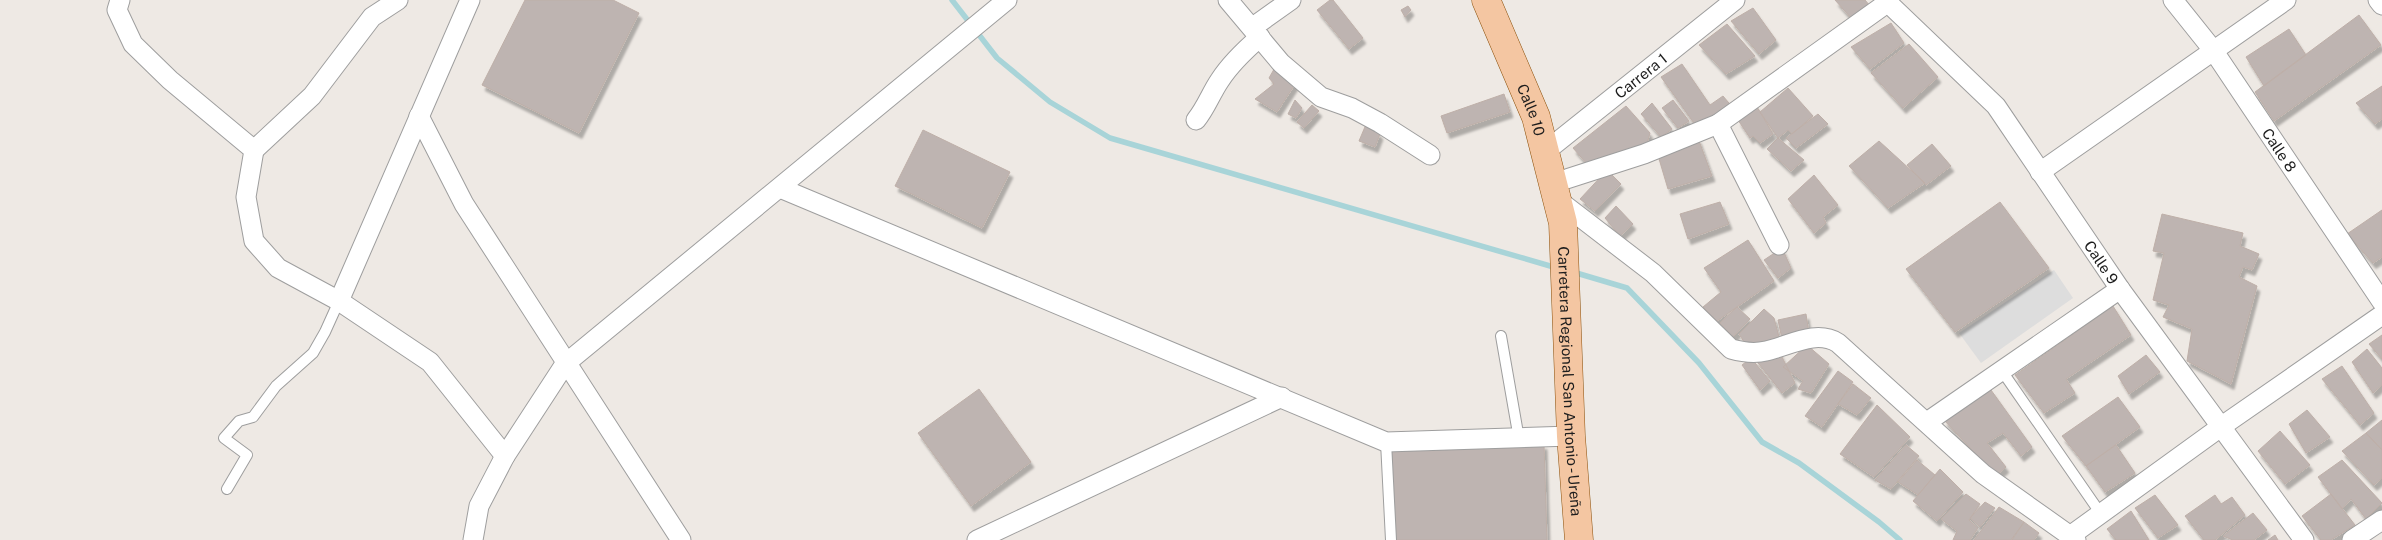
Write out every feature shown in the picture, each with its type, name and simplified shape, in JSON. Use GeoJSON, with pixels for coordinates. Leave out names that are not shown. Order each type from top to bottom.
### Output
{"type":"FeatureCollection","features":[{"type":"Feature","properties":{"kind":"main road","name":"Calle 10"},"geometry":{"type":"LineString","coordinates":[[1486,0],[1533,109],[1546,151],[1558,202]]}},
{"type":"Feature","properties":{"kind":"main road","name":"Carretera Regional San Antonio - Ureña"},"geometry":{"type":"LineString","coordinates":[[1558,202],[1568,340],[1571,436],[1579,540]]}},
{"type":"Feature","properties":{"kind":"street"},"geometry":{"type":"LineString","coordinates":[[120,0],[117,10],[133,44],[170,80],[254,150]]}},
{"type":"Feature","properties":{"kind":"street"},"geometry":{"type":"LineString","coordinates":[[398,0],[372,17],[312,96],[254,150],[246,197],[254,241],[278,268],[339,301],[430,362],[505,456]]}},
{"type":"Feature","properties":{"kind":"street"},"geometry":{"type":"LineString","coordinates":[[339,301],[470,0]]}},
{"type":"Feature","properties":{"kind":"street"},"geometry":{"type":"LineString","coordinates":[[473,540],[479,506],[505,456],[565,364],[1007,0]]}},
{"type":"Feature","properties":{"kind":"street"},"geometry":{"type":"LineString","coordinates":[[1228,0],[1281,62],[1321,97],[1352,108],[1380,123],[1430,155]]}},
{"type":"Feature","properties":{"kind":"street"},"geometry":{"type":"LineString","coordinates":[[1196,120],[1220,81],[1256,32],[1291,0]]}},
{"type":"Feature","properties":{"kind":"street","name":"Carrera 1"},"geometry":{"type":"LineString","coordinates":[[1546,151],[1735,0]]}},
{"type":"Feature","properties":{"kind":"street","name":"Calle 8"},"geometry":{"type":"LineString","coordinates":[[2173,0],[2213,50],[2382,302]]}},
{"type":"Feature","properties":{"kind":"street"},"geometry":{"type":"LineString","coordinates":[[2040,172],[2286,0]]}},
{"type":"Feature","properties":{"kind":"street"},"geometry":{"type":"LineString","coordinates":[[2378,0],[2382,6]]}},
{"type":"Feature","properties":{"kind":"street"},"geometry":{"type":"LineString","coordinates":[[1886,1],[1718,124],[1644,154],[1558,202],[1652,273],[1731,349],[1746,352],[1764,352],[1821,336],[1831,339],[1927,422],[1983,474],[2073,538],[2101,514],[2222,426],[2382,315]]}},
{"type":"Feature","properties":{"kind":"street","name":"Calle 9"},"geometry":{"type":"LineString","coordinates":[[1886,1],[1996,106],[2120,289],[2304,540]]}},
{"type":"Feature","properties":{"kind":"street"},"geometry":{"type":"LineString","coordinates":[[419,116],[464,204],[565,364],[681,540]]}},
{"type":"Feature","properties":{"kind":"street"},"geometry":{"type":"LineString","coordinates":[[1718,124],[1779,245]]}},
{"type":"Feature","properties":{"kind":"street"},"geometry":{"type":"LineString","coordinates":[[780,188],[1386,442],[1571,436]]}},
{"type":"Feature","properties":{"kind":"street"},"geometry":{"type":"LineString","coordinates":[[1927,422],[2120,289]]}},
{"type":"Feature","properties":{"kind":"street"},"geometry":{"type":"LineString","coordinates":[[977,540],[1282,397]]}},
{"type":"Feature","properties":{"kind":"street"},"geometry":{"type":"LineString","coordinates":[[2352,540],[2382,520]]}},
{"type":"Feature","properties":{"kind":"lane"},"geometry":{"type":"LineString","coordinates":[[227,489],[247,455],[224,438],[239,421],[253,417],[276,386],[313,353],[339,301]]}},
{"type":"Feature","properties":{"kind":"lane"},"geometry":{"type":"LineString","coordinates":[[1501,336],[1519,439]]}},
{"type":"Feature","properties":{"kind":"lane"},"geometry":{"type":"LineString","coordinates":[[2002,371],[2101,514]]}},
{"type":"Feature","properties":{"kind":"lane"},"geometry":{"type":"LineString","coordinates":[[1386,442],[1391,540]]}},
{"type":"Feature","properties":{"kind":"shaded area"},"geometry":{"type":"Polygon","coordinates":[[[2054,270],[2073,298],[1981,363],[1959,333],[2054,270]]]}},
{"type":"Feature","properties":{"kind":"building"},"geometry":{"type":"Polygon","coordinates":[[[525,0],[613,0],[639,13],[579,133],[482,85],[525,0]]]}},
{"type":"Feature","properties":{"kind":"building"},"geometry":{"type":"Polygon","coordinates":[[[1330,0],[1333,0],[1363,38],[1349,49],[1317,10],[1330,0]]]}},
{"type":"Feature","properties":{"kind":"building"},"geometry":{"type":"Polygon","coordinates":[[[1835,0],[1865,0],[1871,7],[1851,18],[1835,0]]]}},
{"type":"Feature","properties":{"kind":"building"},"geometry":{"type":"Polygon","coordinates":[[[1408,6],[1411,10],[1405,17],[1401,10],[1408,6]]]}},
{"type":"Feature","properties":{"kind":"building"},"geometry":{"type":"Polygon","coordinates":[[[1753,8],[1776,40],[1759,54],[1731,21],[1753,8]]]}},
{"type":"Feature","properties":{"kind":"building"},"geometry":{"type":"Polygon","coordinates":[[[2359,15],[2381,45],[2274,121],[2255,92],[2359,15]]]}},
{"type":"Feature","properties":{"kind":"building"},"geometry":{"type":"Polygon","coordinates":[[[1891,23],[1904,43],[1870,69],[1851,47],[1891,23]]]}},
{"type":"Feature","properties":{"kind":"building"},"geometry":{"type":"Polygon","coordinates":[[[1727,24],[1755,56],[1726,74],[1699,45],[1727,24]]]}},
{"type":"Feature","properties":{"kind":"building"},"geometry":{"type":"Polygon","coordinates":[[[2289,29],[2306,55],[2264,86],[2246,57],[2289,29]]]}},
{"type":"Feature","properties":{"kind":"building"},"geometry":{"type":"Polygon","coordinates":[[[1909,44],[1938,77],[1903,108],[1871,73],[1909,44]]]}},
{"type":"Feature","properties":{"kind":"building"},"geometry":{"type":"Polygon","coordinates":[[[1277,64],[1299,78],[1277,112],[1255,99],[1274,84],[1269,78],[1277,64]]]}},
{"type":"Feature","properties":{"kind":"building"},"geometry":{"type":"Polygon","coordinates":[[[1682,64],[1710,105],[1723,96],[1734,109],[1696,126],[1661,77],[1682,64]]]}},
{"type":"Feature","properties":{"kind":"building"},"geometry":{"type":"Polygon","coordinates":[[[2382,86],[2382,119],[2375,124],[2356,103],[2382,86]]]}},
{"type":"Feature","properties":{"kind":"building"},"geometry":{"type":"Polygon","coordinates":[[[1788,88],[1813,116],[1792,134],[1788,130],[1778,138],[1760,112],[1788,88]]]}},
{"type":"Feature","properties":{"kind":"building"},"geometry":{"type":"Polygon","coordinates":[[[1504,94],[1510,112],[1447,133],[1441,116],[1504,94]]]}},
{"type":"Feature","properties":{"kind":"building"},"geometry":{"type":"Polygon","coordinates":[[[1295,100],[1302,108],[1296,118],[1288,114],[1295,100]]]}},
{"type":"Feature","properties":{"kind":"building"},"geometry":{"type":"Polygon","coordinates":[[[1673,100],[1689,121],[1678,128],[1662,108],[1673,100]]]}},
{"type":"Feature","properties":{"kind":"building"},"geometry":{"type":"Polygon","coordinates":[[[1652,103],[1672,129],[1661,137],[1641,114],[1652,103]]]}},
{"type":"Feature","properties":{"kind":"building"},"geometry":{"type":"Polygon","coordinates":[[[1312,105],[1319,111],[1304,128],[1297,122],[1312,105]]]}},
{"type":"Feature","properties":{"kind":"building"},"geometry":{"type":"Polygon","coordinates":[[[1756,105],[1773,134],[1760,143],[1753,136],[1750,138],[1738,120],[1756,105]]]}},
{"type":"Feature","properties":{"kind":"building"},"geometry":{"type":"Polygon","coordinates":[[[1626,106],[1650,133],[1647,144],[1587,164],[1573,148],[1626,106]]]}},
{"type":"Feature","properties":{"kind":"building"},"geometry":{"type":"Polygon","coordinates":[[[1818,114],[1828,124],[1796,148],[1786,138],[1818,114]]]}},
{"type":"Feature","properties":{"kind":"building"},"geometry":{"type":"Polygon","coordinates":[[[1367,122],[1380,134],[1375,147],[1359,141],[1367,122]]]}},
{"type":"Feature","properties":{"kind":"building"},"geometry":{"type":"Polygon","coordinates":[[[923,130],[1010,172],[982,228],[895,186],[923,130]]]}},
{"type":"Feature","properties":{"kind":"building"},"geometry":{"type":"Polygon","coordinates":[[[1698,138],[1712,176],[1668,189],[1657,152],[1698,138]]]}},
{"type":"Feature","properties":{"kind":"building"},"geometry":{"type":"Polygon","coordinates":[[[1778,138],[1804,160],[1791,171],[1767,149],[1778,138]]]}},
{"type":"Feature","properties":{"kind":"building"},"geometry":{"type":"Polygon","coordinates":[[[1879,141],[1925,183],[1888,208],[1849,166],[1879,141]]]}},
{"type":"Feature","properties":{"kind":"building"},"geometry":{"type":"Polygon","coordinates":[[[1932,144],[1951,166],[1926,185],[1907,165],[1932,144]]]}},
{"type":"Feature","properties":{"kind":"building"},"geometry":{"type":"Polygon","coordinates":[[[1607,170],[1621,184],[1595,211],[1580,199],[1607,170]]]}},
{"type":"Feature","properties":{"kind":"building"},"geometry":{"type":"Polygon","coordinates":[[[1814,175],[1838,205],[1823,217],[1826,223],[1814,233],[1788,199],[1814,175]]]}},
{"type":"Feature","properties":{"kind":"building"},"geometry":{"type":"Polygon","coordinates":[[[1720,202],[1729,224],[1688,239],[1680,214],[1720,202]]]}},
{"type":"Feature","properties":{"kind":"building"},"geometry":{"type":"Polygon","coordinates":[[[2000,202],[2049,268],[1955,332],[1906,269],[2000,202]]]}},
{"type":"Feature","properties":{"kind":"building"},"geometry":{"type":"Polygon","coordinates":[[[1616,206],[1633,224],[1620,236],[1605,218],[1616,206]]]}},
{"type":"Feature","properties":{"kind":"building"},"geometry":{"type":"Polygon","coordinates":[[[2382,210],[2382,257],[2373,263],[2347,234],[2382,210]]]}},
{"type":"Feature","properties":{"kind":"building"},"geometry":{"type":"Polygon","coordinates":[[[2162,214],[2243,233],[2240,246],[2259,254],[2252,270],[2243,267],[2239,277],[2257,286],[2231,384],[2187,361],[2192,329],[2163,317],[2169,305],[2153,300],[2164,253],[2153,251],[2162,214]]]}},
{"type":"Feature","properties":{"kind":"building"},"geometry":{"type":"Polygon","coordinates":[[[1748,240],[1774,281],[1717,321],[1703,307],[1721,292],[1704,268],[1748,240]]]}},
{"type":"Feature","properties":{"kind":"building"},"geometry":{"type":"Polygon","coordinates":[[[1782,248],[1791,268],[1778,278],[1764,260],[1782,248]]]}},
{"type":"Feature","properties":{"kind":"building"},"geometry":{"type":"Polygon","coordinates":[[[2113,306],[2131,335],[2066,379],[2075,393],[2044,413],[2015,375],[2113,306]]]}},
{"type":"Feature","properties":{"kind":"building"},"geometry":{"type":"Polygon","coordinates":[[[1737,307],[1750,319],[1733,337],[1720,323],[1737,307]]]}},
{"type":"Feature","properties":{"kind":"building"},"geometry":{"type":"Polygon","coordinates":[[[1764,309],[1774,318],[1779,337],[1755,352],[1748,348],[1739,334],[1764,309]]]}},
{"type":"Feature","properties":{"kind":"building"},"geometry":{"type":"Polygon","coordinates":[[[1806,314],[1809,333],[1782,339],[1778,320],[1806,314]]]}},
{"type":"Feature","properties":{"kind":"building"},"geometry":{"type":"Polygon","coordinates":[[[2382,335],[2382,359],[2369,344],[2382,335]]]}},
{"type":"Feature","properties":{"kind":"building"},"geometry":{"type":"Polygon","coordinates":[[[1807,345],[1829,364],[1811,393],[1798,389],[1803,381],[1783,367],[1807,345]]]}},
{"type":"Feature","properties":{"kind":"building"},"geometry":{"type":"Polygon","coordinates":[[[1778,349],[1795,383],[1782,393],[1755,359],[1778,349]]]}},
{"type":"Feature","properties":{"kind":"building"},"geometry":{"type":"Polygon","coordinates":[[[2367,349],[2382,368],[2382,385],[2373,393],[2352,362],[2367,349]]]}},
{"type":"Feature","properties":{"kind":"building"},"geometry":{"type":"Polygon","coordinates":[[[2146,355],[2160,372],[2129,394],[2118,376],[2146,355]]]}},
{"type":"Feature","properties":{"kind":"building"},"geometry":{"type":"Polygon","coordinates":[[[1751,358],[1770,381],[1760,390],[1742,365],[1751,358]]]}},
{"type":"Feature","properties":{"kind":"building"},"geometry":{"type":"Polygon","coordinates":[[[2342,366],[2374,413],[2360,425],[2322,379],[2342,366]]]}},
{"type":"Feature","properties":{"kind":"building"},"geometry":{"type":"Polygon","coordinates":[[[1838,371],[1853,382],[1822,427],[1805,416],[1838,371]]]}},
{"type":"Feature","properties":{"kind":"building"},"geometry":{"type":"Polygon","coordinates":[[[1853,384],[1871,398],[1857,415],[1838,404],[1853,384]]]}},
{"type":"Feature","properties":{"kind":"building"},"geometry":{"type":"Polygon","coordinates":[[[979,389],[1031,462],[971,506],[918,433],[979,389]]]}},
{"type":"Feature","properties":{"kind":"building"},"geometry":{"type":"Polygon","coordinates":[[[1991,390],[2032,447],[2021,456],[2003,433],[1987,443],[2006,467],[1996,476],[1944,420],[1991,390]]]}},
{"type":"Feature","properties":{"kind":"building"},"geometry":{"type":"Polygon","coordinates":[[[2118,397],[2140,427],[2086,466],[2062,436],[2118,397]]]}},
{"type":"Feature","properties":{"kind":"building"},"geometry":{"type":"Polygon","coordinates":[[[1877,405],[1910,437],[1874,477],[1840,454],[1877,405]]]}},
{"type":"Feature","properties":{"kind":"building"},"geometry":{"type":"Polygon","coordinates":[[[2307,410],[2330,437],[2306,453],[2289,424],[2307,410]]]}},
{"type":"Feature","properties":{"kind":"building"},"geometry":{"type":"Polygon","coordinates":[[[2382,420],[2382,450],[2366,433],[2382,420]]]}},
{"type":"Feature","properties":{"kind":"building"},"geometry":{"type":"Polygon","coordinates":[[[2280,431],[2310,465],[2285,484],[2258,451],[2280,431]]]}},
{"type":"Feature","properties":{"kind":"building"},"geometry":{"type":"Polygon","coordinates":[[[2366,433],[2382,450],[2382,478],[2374,485],[2342,451],[2366,433]]]}},
{"type":"Feature","properties":{"kind":"building"},"geometry":{"type":"Polygon","coordinates":[[[1544,444],[1547,540],[1393,540],[1389,451],[1544,444]]]}},
{"type":"Feature","properties":{"kind":"building"},"geometry":{"type":"Polygon","coordinates":[[[1906,445],[1919,456],[1891,489],[1875,480],[1906,445]]]}},
{"type":"Feature","properties":{"kind":"building"},"geometry":{"type":"Polygon","coordinates":[[[2116,445],[2135,473],[2105,492],[2086,466],[2116,445]]]}},
{"type":"Feature","properties":{"kind":"building"},"geometry":{"type":"Polygon","coordinates":[[[1917,460],[1935,475],[1918,495],[1898,482],[1917,460]]]}},
{"type":"Feature","properties":{"kind":"building"},"geometry":{"type":"Polygon","coordinates":[[[2342,460],[2382,503],[2366,519],[2351,499],[2342,509],[2318,477],[2342,460]]]}},
{"type":"Feature","properties":{"kind":"building"},"geometry":{"type":"Polygon","coordinates":[[[1940,469],[1963,492],[1937,521],[1913,501],[1940,469]]]}},
{"type":"Feature","properties":{"kind":"building"},"geometry":{"type":"Polygon","coordinates":[[[1966,494],[1980,504],[1969,520],[1978,528],[1970,540],[1953,540],[1957,531],[1941,519],[1966,494]]]}},
{"type":"Feature","properties":{"kind":"building"},"geometry":{"type":"Polygon","coordinates":[[[2331,494],[2355,525],[2331,540],[2321,540],[2302,516],[2331,494]]]}},
{"type":"Feature","properties":{"kind":"building"},"geometry":{"type":"Polygon","coordinates":[[[2155,495],[2178,525],[2158,538],[2135,508],[2155,495]]]}},
{"type":"Feature","properties":{"kind":"building"},"geometry":{"type":"Polygon","coordinates":[[[2215,495],[2221,504],[2232,497],[2245,515],[2215,540],[2204,540],[2185,516],[2215,495]]]}},
{"type":"Feature","properties":{"kind":"building"},"geometry":{"type":"Polygon","coordinates":[[[1985,502],[1995,508],[1980,527],[1970,518],[1985,502]]]}},
{"type":"Feature","properties":{"kind":"building"},"geometry":{"type":"Polygon","coordinates":[[[1999,507],[2024,522],[2011,540],[1974,540],[1999,507]]]}},
{"type":"Feature","properties":{"kind":"building"},"geometry":{"type":"Polygon","coordinates":[[[2131,511],[2149,540],[2116,540],[2107,529],[2131,511]]]}},
{"type":"Feature","properties":{"kind":"building"},"geometry":{"type":"Polygon","coordinates":[[[2253,513],[2267,530],[2254,540],[2233,540],[2223,536],[2253,513]]]}},
{"type":"Feature","properties":{"kind":"building"},"geometry":{"type":"Polygon","coordinates":[[[2024,522],[2039,533],[2034,540],[2012,540],[2024,522]]]}},
{"type":"Feature","properties":{"kind":"building"},"geometry":{"type":"Polygon","coordinates":[[[2275,535],[2278,540],[2268,540],[2275,535]]]}},
{"type":"Feature","properties":{"kind":"waterway"},"geometry":{"type":"LineString","coordinates":[[952,0],[997,58],[1050,102],[1110,138],[1557,268]]}},
{"type":"Feature","properties":{"kind":"waterway"},"geometry":{"type":"LineString","coordinates":[[1573,272],[1627,288],[1699,363],[1762,442],[1799,463],[1879,522],[1900,540]]}}]}
